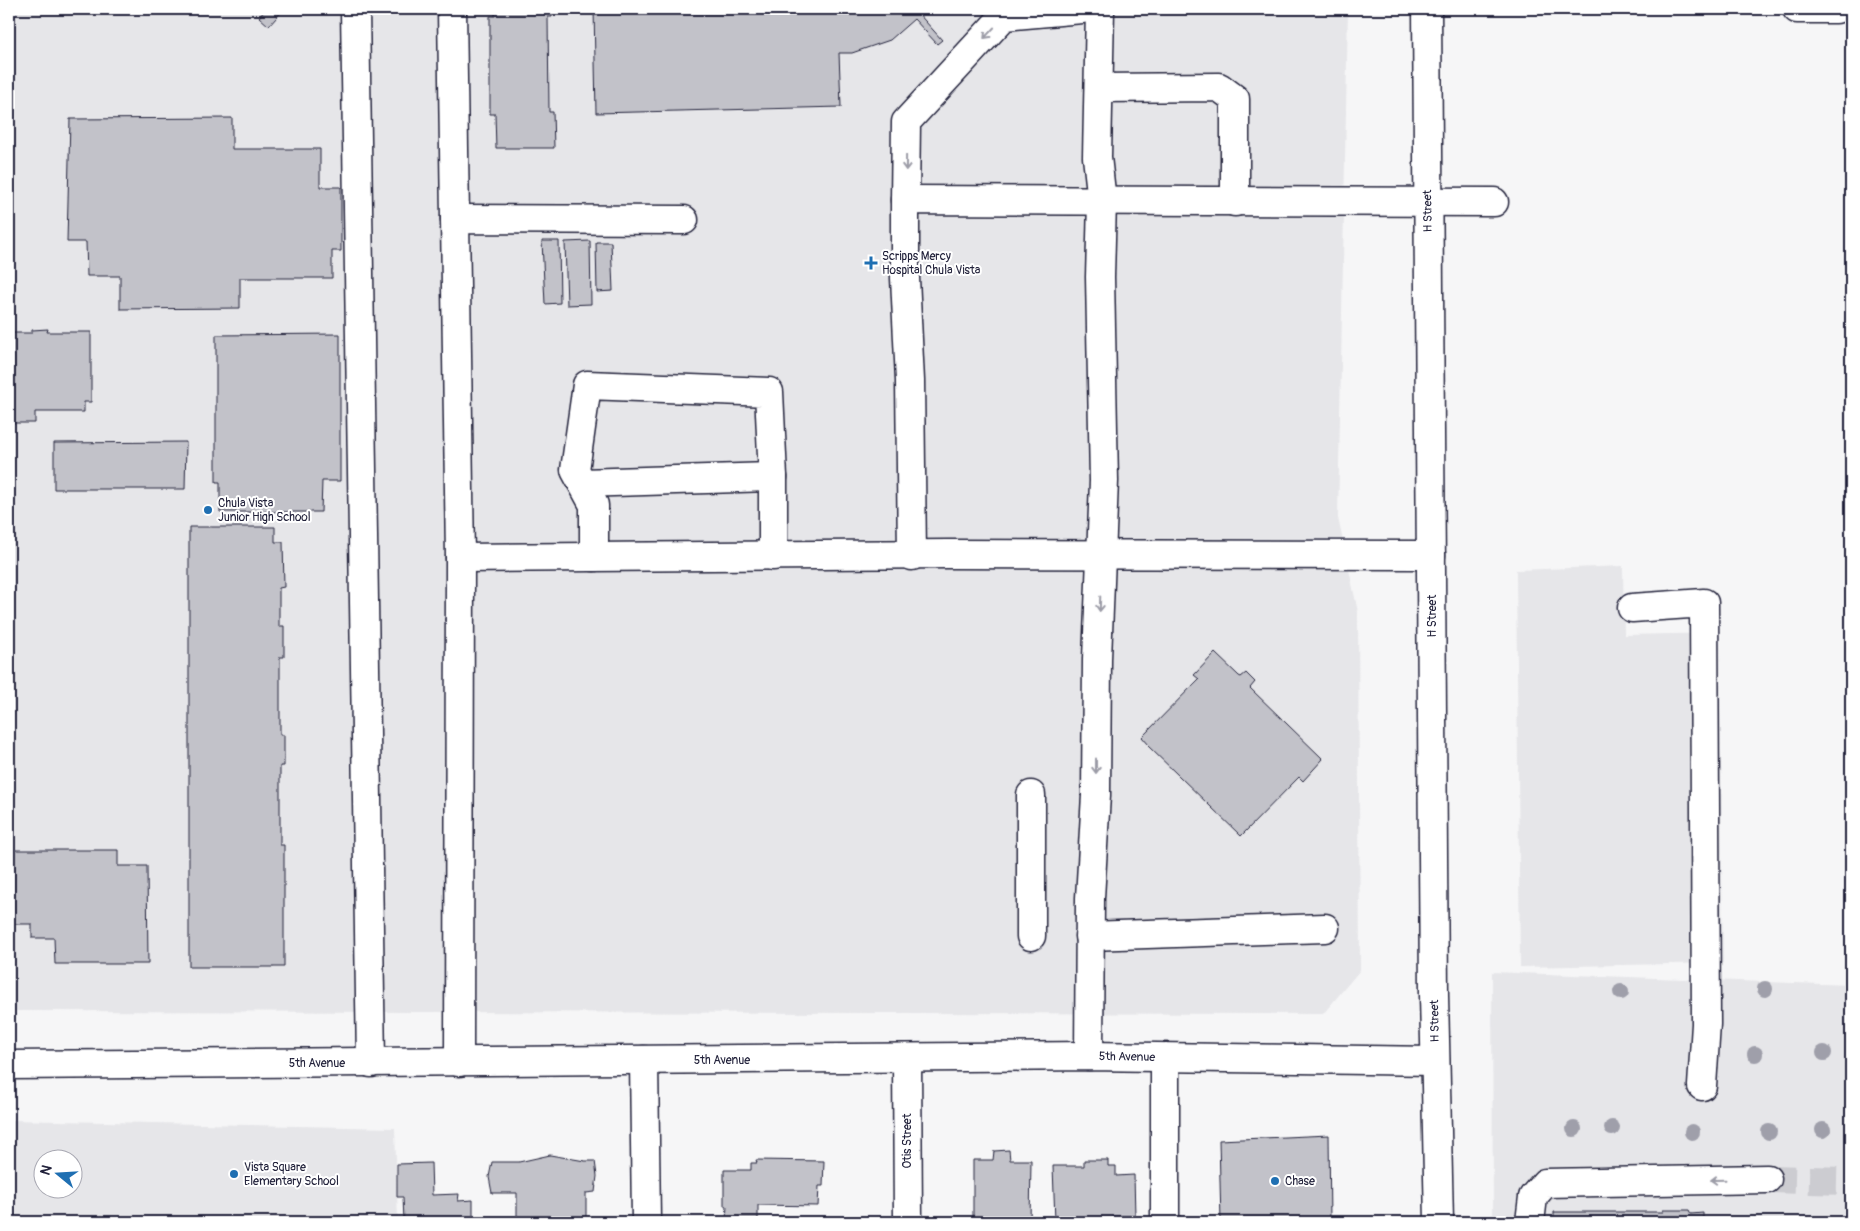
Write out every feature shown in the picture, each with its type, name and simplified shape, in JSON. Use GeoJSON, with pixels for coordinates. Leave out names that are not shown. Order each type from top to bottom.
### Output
{"type":"FeatureCollection","features":[{"type":"Feature","properties":{"kind":"street"},"geometry":{"type":"LineString","coordinates":[[355,9],[371,1063]]}},
{"type":"Feature","properties":{"kind":"street"},"geometry":{"type":"LineString","coordinates":[[452,9],[460,558],[459,1062]]}},
{"type":"Feature","properties":{"kind":"street"},"geometry":{"type":"LineString","coordinates":[[912,556],[910,381],[904,278],[906,122],[1004,16],[1082,9]]}},
{"type":"Feature","properties":{"kind":"street"},"geometry":{"type":"LineString","coordinates":[[1090,1056],[1089,936],[1096,795],[1096,705],[1104,481],[1100,277],[1102,201],[1097,157],[1100,9]]}},
{"type":"Feature","properties":{"kind":"street","name":"H Street"},"geometry":{"type":"LineString","coordinates":[[1427,9],[1435,1061],[1439,1222]]}},
{"type":"Feature","properties":{"kind":"street"},"geometry":{"type":"LineString","coordinates":[[1797,9],[1832,9]]}},
{"type":"Feature","properties":{"kind":"street"},"geometry":{"type":"LineString","coordinates":[[1099,88],[1219,87],[1235,99],[1235,202]]}},
{"type":"Feature","properties":{"kind":"street"},"geometry":{"type":"LineString","coordinates":[[905,200],[1494,202]]}},
{"type":"Feature","properties":{"kind":"street"},"geometry":{"type":"LineString","coordinates":[[455,219],[684,220]]}},
{"type":"Feature","properties":{"kind":"street"},"geometry":{"type":"LineString","coordinates":[[594,557],[594,505],[576,470],[587,385],[769,392],[773,477],[773,556]]}},
{"type":"Feature","properties":{"kind":"street"},"geometry":{"type":"LineString","coordinates":[[582,483],[773,477]]}},
{"type":"Feature","properties":{"kind":"street"},"geometry":{"type":"LineString","coordinates":[[460,558],[1431,555]]}},
{"type":"Feature","properties":{"kind":"street"},"geometry":{"type":"LineString","coordinates":[[1632,608],[1704,603],[1706,1024],[1702,1086]]}},
{"type":"Feature","properties":{"kind":"street"},"geometry":{"type":"LineString","coordinates":[[1031,796],[1031,936]]}},
{"type":"Feature","properties":{"kind":"street"},"geometry":{"type":"LineString","coordinates":[[1089,936],[1325,928]]}},
{"type":"Feature","properties":{"kind":"street","name":"5th Avenue"},"geometry":{"type":"LineString","coordinates":[[9,1065],[1090,1056],[1435,1061]]}},
{"type":"Feature","properties":{"kind":"street"},"geometry":{"type":"LineString","coordinates":[[1165,1058],[1165,1222]]}},
{"type":"Feature","properties":{"kind":"street","name":"Otis Street"},"geometry":{"type":"LineString","coordinates":[[907,1059],[908,1222]]}},
{"type":"Feature","properties":{"kind":"street"},"geometry":{"type":"LineString","coordinates":[[644,1060],[646,1222]]}},
{"type":"Feature","properties":{"kind":"street"},"geometry":{"type":"LineString","coordinates":[[1530,1222],[1533,1197],[1545,1183],[1767,1179]]}},
{"type":"Feature","properties":{"kind":"shaded area","name":"Scripps Mercy Hospital Chula Vista"},"geometry":{"type":"Polygon","coordinates":[[[9,9],[1348,9],[1338,518],[1358,612],[1360,970],[1323,1014],[9,1011],[9,9]]]}},
{"type":"Feature","properties":{"kind":"shaded area"},"geometry":{"type":"Polygon","coordinates":[[[1623,566],[1624,635],[1720,633],[1723,963],[1520,967],[1516,570],[1623,566]]]}},
{"type":"Feature","properties":{"kind":"shaded area"},"geometry":{"type":"Polygon","coordinates":[[[1492,972],[1851,985],[1851,1222],[1493,1222],[1492,972]]]}},
{"type":"Feature","properties":{"kind":"shaded area","name":"Vista Square Elementary School"},"geometry":{"type":"Polygon","coordinates":[[[9,1120],[395,1128],[398,1222],[9,1222],[9,1120]]]}},
{"type":"Feature","properties":{"kind":"building"},"geometry":{"type":"Polygon","coordinates":[[[266,9],[284,9],[269,26],[259,17],[266,9]]]}},
{"type":"Feature","properties":{"kind":"building"},"geometry":{"type":"Polygon","coordinates":[[[495,9],[552,9],[552,17],[548,17],[549,112],[553,112],[554,148],[496,148],[495,114],[490,114],[490,16],[495,16],[495,9]]]}},
{"type":"Feature","properties":{"kind":"building"},"geometry":{"type":"Polygon","coordinates":[[[594,9],[920,9],[917,12],[942,40],[937,44],[914,19],[890,40],[852,53],[839,53],[841,107],[596,113],[594,9]]]}},
{"type":"Feature","properties":{"kind":"building"},"geometry":{"type":"Polygon","coordinates":[[[232,118],[232,149],[320,149],[320,187],[341,187],[341,251],[332,251],[332,278],[240,278],[240,308],[120,309],[120,276],[87,276],[86,242],[67,242],[70,119],[232,118]]]}},
{"type":"Feature","properties":{"kind":"building"},"geometry":{"type":"Polygon","coordinates":[[[542,241],[559,241],[560,303],[545,304],[542,241]]]}},
{"type":"Feature","properties":{"kind":"building"},"geometry":{"type":"Polygon","coordinates":[[[590,241],[591,304],[567,305],[565,242],[590,241]]]}},
{"type":"Feature","properties":{"kind":"building"},"geometry":{"type":"Polygon","coordinates":[[[596,242],[611,242],[613,291],[597,292],[596,242]]]}},
{"type":"Feature","properties":{"kind":"building"},"geometry":{"type":"Polygon","coordinates":[[[48,329],[47,332],[91,332],[91,402],[84,402],[84,412],[35,412],[35,423],[9,423],[9,333],[32,333],[32,330],[48,329]]]}},
{"type":"Feature","properties":{"kind":"building"},"geometry":{"type":"Polygon","coordinates":[[[340,334],[340,481],[322,481],[321,512],[220,512],[220,482],[216,482],[216,335],[340,334]]]}},
{"type":"Feature","properties":{"kind":"building"},"geometry":{"type":"Polygon","coordinates":[[[186,442],[185,489],[54,489],[54,443],[186,442]]]}},
{"type":"Feature","properties":{"kind":"building"},"geometry":{"type":"Polygon","coordinates":[[[189,527],[275,527],[275,542],[283,542],[284,587],[279,588],[279,626],[284,626],[284,657],[280,657],[280,735],[284,735],[284,766],[280,766],[280,845],[284,845],[284,967],[189,967],[189,527]]]}},
{"type":"Feature","properties":{"kind":"building"},"geometry":{"type":"Polygon","coordinates":[[[1215,653],[1239,676],[1241,677],[1246,673],[1255,682],[1250,688],[1323,759],[1303,781],[1299,777],[1241,836],[1148,746],[1142,737],[1199,679],[1194,675],[1215,653]]]}},
{"type":"Feature","properties":{"kind":"building"},"geometry":{"type":"Polygon","coordinates":[[[9,850],[118,850],[118,866],[147,866],[148,964],[55,964],[54,938],[32,938],[32,924],[9,924],[9,850]]]}},
{"type":"Feature","properties":{"kind":"building","name":"Chase"},"geometry":{"type":"Polygon","coordinates":[[[1329,1135],[1330,1222],[1221,1222],[1219,1140],[1329,1135]]]}},
{"type":"Feature","properties":{"kind":"building"},"geometry":{"type":"Polygon","coordinates":[[[1009,1150],[1010,1160],[1031,1160],[1030,1222],[973,1222],[973,1160],[993,1160],[994,1151],[1009,1150]]]}},
{"type":"Feature","properties":{"kind":"building"},"geometry":{"type":"Polygon","coordinates":[[[550,1155],[595,1161],[597,1176],[595,1192],[586,1193],[586,1222],[517,1222],[517,1193],[492,1193],[489,1177],[492,1162],[519,1162],[550,1155]]]}},
{"type":"Feature","properties":{"kind":"building"},"geometry":{"type":"Polygon","coordinates":[[[756,1160],[824,1161],[823,1186],[819,1186],[818,1206],[758,1205],[758,1220],[726,1220],[727,1206],[724,1206],[724,1170],[751,1170],[751,1163],[757,1163],[756,1160]]]}},
{"type":"Feature","properties":{"kind":"building"},"geometry":{"type":"Polygon","coordinates":[[[1084,1160],[1108,1160],[1108,1166],[1116,1166],[1116,1176],[1134,1175],[1135,1216],[1113,1216],[1113,1222],[1055,1222],[1053,1166],[1084,1166],[1084,1160]]]}},
{"type":"Feature","properties":{"kind":"building"},"geometry":{"type":"Polygon","coordinates":[[[431,1163],[432,1195],[459,1194],[458,1201],[473,1200],[473,1222],[404,1222],[403,1197],[397,1197],[397,1164],[431,1163]]]}},
{"type":"Feature","properties":{"kind":"building"},"geometry":{"type":"Polygon","coordinates":[[[1663,1210],[1689,1210],[1691,1214],[1703,1213],[1703,1222],[1554,1222],[1554,1212],[1663,1212],[1663,1210]]]}},
{"type":"Feature","properties":{"kind":"tunnel"},"geometry":{"type":"LineString","coordinates":[[1767,1179],[1851,1181]]}},
{"type":"Feature","properties":{"kind":"place","name":"Scripps Mercy Hospital Chula Vista"},"geometry":{"type":"Point","coordinates":[871,263]}},
{"type":"Feature","properties":{"kind":"place","name":"Chula Vista Junior High School"},"geometry":{"type":"Point","coordinates":[208,510]}},
{"type":"Feature","properties":{"kind":"place","name":"Vista Square Elementary School"},"geometry":{"type":"Point","coordinates":[234,1174]}},
{"type":"Feature","properties":{"kind":"place","name":"Chase"},"geometry":{"type":"Point","coordinates":[1275,1181]}}]}
